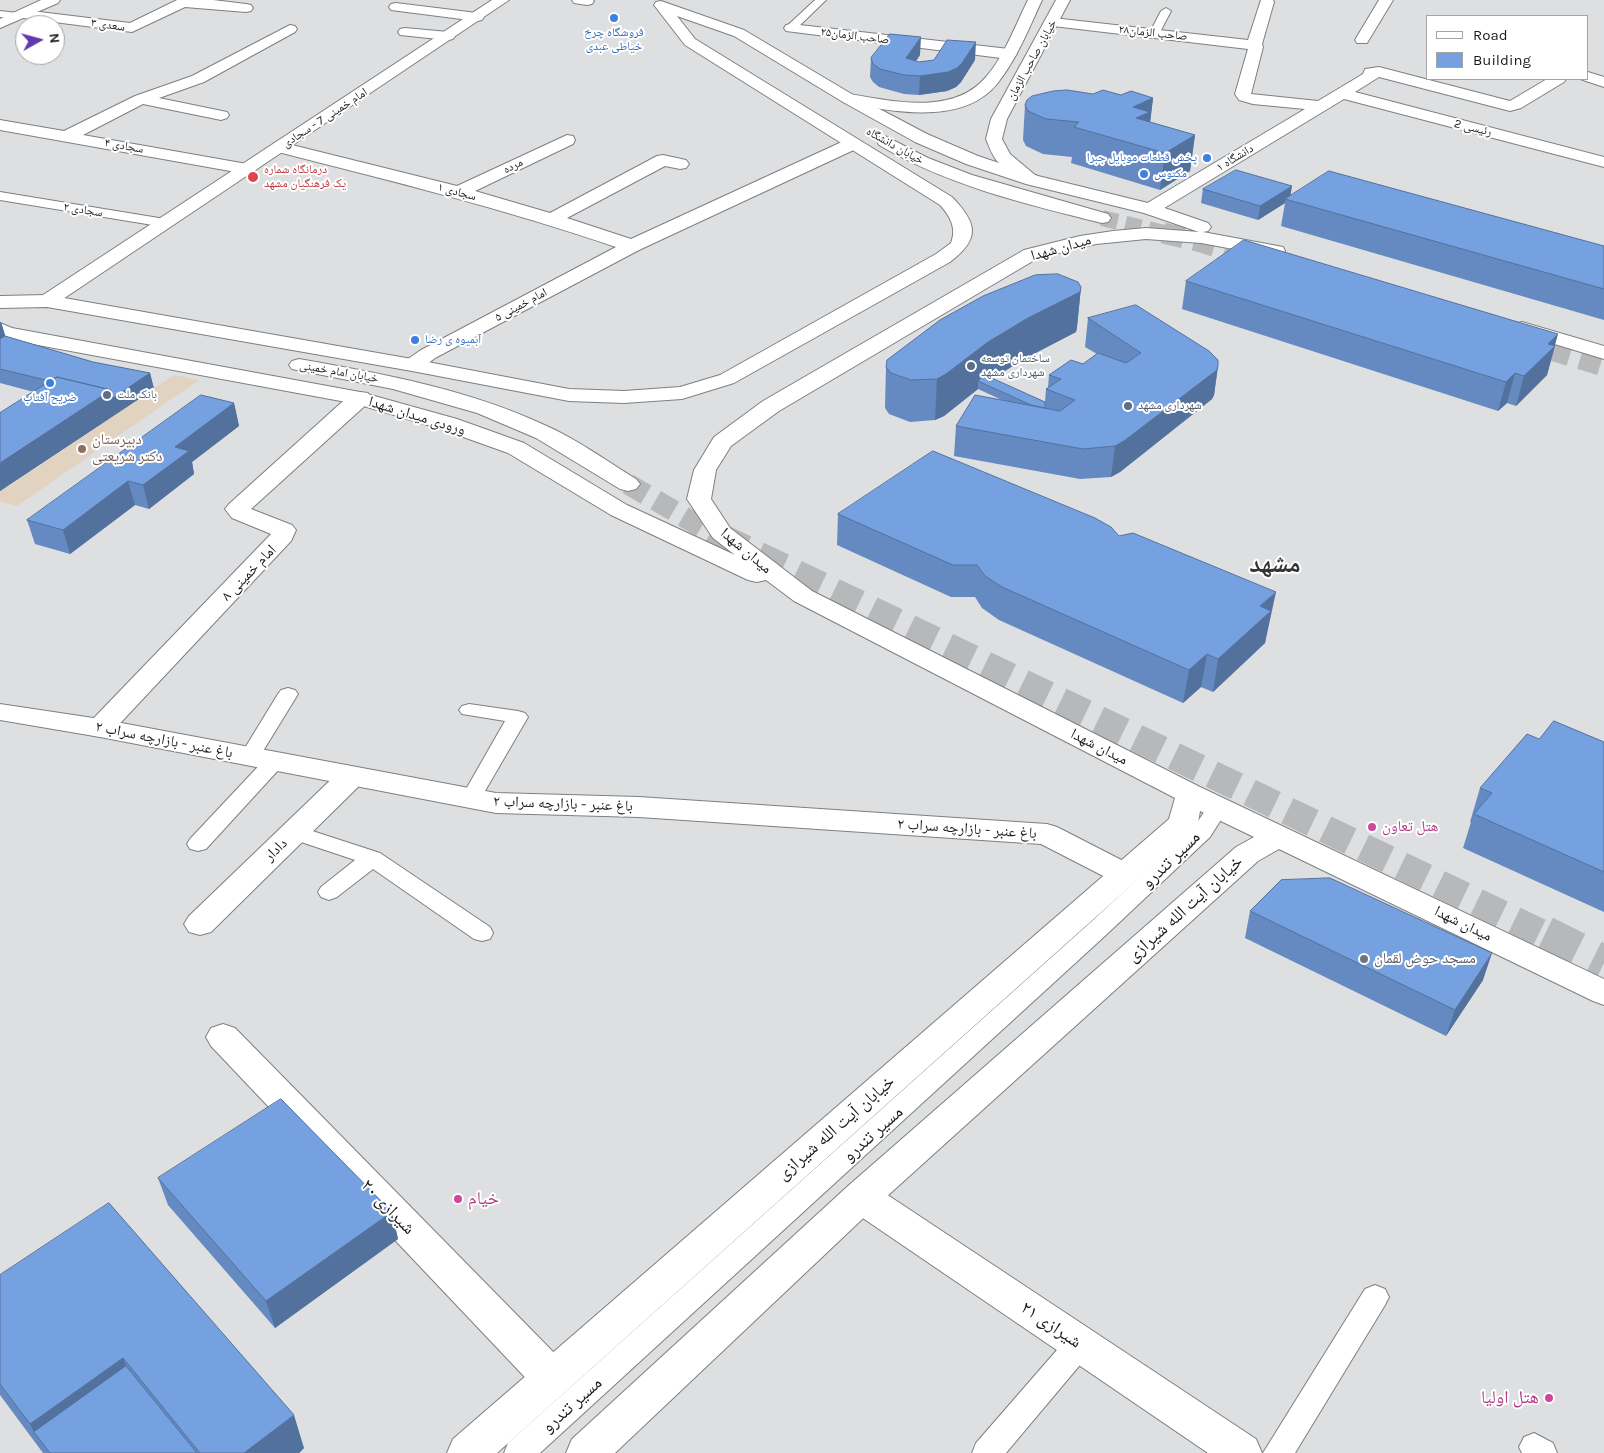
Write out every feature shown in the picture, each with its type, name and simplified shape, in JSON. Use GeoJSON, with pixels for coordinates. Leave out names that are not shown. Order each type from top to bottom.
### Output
{"type":"FeatureCollection","features":[{"type":"Feature","properties":{"kind":"main road"},"geometry":{"type":"LineString","coordinates":[[21,15],[53,0]]}},
{"type":"Feature","properties":{"kind":"main road","name":"امام خمینی 7 - سجادی"},"geometry":{"type":"LineString","coordinates":[[47,301],[502,0]]}},
{"type":"Feature","properties":{"kind":"main road"},"geometry":{"type":"LineString","coordinates":[[849,99],[904,106],[941,106],[960,102],[973,96],[984,89],[1008,54],[1034,0]]}},
{"type":"Feature","properties":{"kind":"main road","name":"خیابان صاحب الزمان"},"geometry":{"type":"LineString","coordinates":[[1032,180],[1003,157],[994,139],[1000,118],[1063,0]]}},
{"type":"Feature","properties":{"kind":"main road"},"geometry":{"type":"LineString","coordinates":[[1362,40],[1386,0]]}},
{"type":"Feature","properties":{"kind":"main road","name":"سعدی ۳"},"geometry":{"type":"LineString","coordinates":[[65,20],[132,28],[182,2],[246,8]]}},
{"type":"Feature","properties":{"kind":"main road"},"geometry":{"type":"LineString","coordinates":[[657,2],[773,72]]}},
{"type":"Feature","properties":{"kind":"main road"},"geometry":{"type":"LineString","coordinates":[[657,2],[739,33],[849,99],[921,138],[972,160],[1032,180],[1150,209],[1265,248]]}},
{"type":"Feature","properties":{"kind":"main road"},"geometry":{"type":"LineString","coordinates":[[0,302],[47,301],[412,365],[569,395],[624,397],[682,393],[727,380],[943,258],[959,244],[963,226],[955,211],[946,201],[690,42],[657,2]]}},
{"type":"Feature","properties":{"kind":"main road"},"geometry":{"type":"LineString","coordinates":[[1267,2],[1254,45],[1256,47],[1243,94],[1245,97],[1321,106]]}},
{"type":"Feature","properties":{"kind":"main road"},"geometry":{"type":"LineString","coordinates":[[396,7],[477,17]]}},
{"type":"Feature","properties":{"kind":"main road"},"geometry":{"type":"LineString","coordinates":[[0,24],[15,18]]}},
{"type":"Feature","properties":{"kind":"main road","name":"صاحب الزمان۲۸"},"geometry":{"type":"LineString","coordinates":[[1052,22],[1254,45]]}},
{"type":"Feature","properties":{"kind":"main road","name":"صاحب الزمان۲۵"},"geometry":{"type":"LineString","coordinates":[[791,28],[1008,54]]}},
{"type":"Feature","properties":{"kind":"main road"},"geometry":{"type":"LineString","coordinates":[[68,136],[141,99],[198,79],[290,29]]}},
{"type":"Feature","properties":{"kind":"main road"},"geometry":{"type":"LineString","coordinates":[[405,32],[448,36]]}},
{"type":"Feature","properties":{"kind":"main road","name":"دانشگاه ۱"},"geometry":{"type":"LineString","coordinates":[[1150,209],[1372,76],[1370,72],[1379,72],[1510,106],[1515,105],[1556,80]]}},
{"type":"Feature","properties":{"kind":"main road"},"geometry":{"type":"LineString","coordinates":[[1589,77],[1604,82]]}},
{"type":"Feature","properties":{"kind":"main road","name":"رئیسی 2"},"geometry":{"type":"LineString","coordinates":[[1342,94],[1604,162]]}},
{"type":"Feature","properties":{"kind":"main road"},"geometry":{"type":"LineString","coordinates":[[141,99],[221,115]]}},
{"type":"Feature","properties":{"kind":"main road","name":"سجادی ۴"},"geometry":{"type":"LineString","coordinates":[[0,125],[247,169]]}},
{"type":"Feature","properties":{"kind":"main road","name":"خیابان دانشگاه"},"geometry":{"type":"LineString","coordinates":[[870,132],[921,161],[939,168],[1014,195],[1102,218]]}},
{"type":"Feature","properties":{"kind":"main road","name":"مرده"},"geometry":{"type":"LineString","coordinates":[[459,192],[567,140]]}},
{"type":"Feature","properties":{"kind":"main road","name":"امام خمینی ۵"},"geometry":{"type":"LineString","coordinates":[[412,365],[428,354],[632,246],[852,144]]}},
{"type":"Feature","properties":{"kind":"main road","name":"سجادی ۱"},"geometry":{"type":"LineString","coordinates":[[280,147],[459,192],[552,219],[632,246]]}},
{"type":"Feature","properties":{"kind":"main road"},"geometry":{"type":"LineString","coordinates":[[552,219],[663,160],[680,164]]}},
{"type":"Feature","properties":{"kind":"main road","name":"میدان شهدا"},"geometry":{"type":"LineString","coordinates":[[1293,256],[1265,248],[1163,234],[1107,236],[1073,242],[1031,254],[771,406],[722,442],[705,470],[699,498],[721,533],[803,596],[1204,801],[1604,993]]}},
{"type":"Feature","properties":{"kind":"main road","name":"خیابان امام خمینی"},"geometry":{"type":"LineString","coordinates":[[0,310],[403,384],[478,406],[544,433],[628,484]]}},
{"type":"Feature","properties":{"kind":"main road"},"geometry":{"type":"LineString","coordinates":[[1500,321],[1604,353]]}},
{"type":"Feature","properties":{"kind":"main road","name":"ورودی میدان شهدا"},"geometry":{"type":"LineString","coordinates":[[2,333],[360,398],[450,424],[516,448],[618,510],[803,596]]}},
{"type":"Feature","properties":{"kind":"main road","name":"امام خمینی ۸"},"geometry":{"type":"LineString","coordinates":[[100,728],[283,536],[284,530],[240,514],[237,508],[360,398]]}},
{"type":"Feature","properties":{"kind":"main road","name":"باغ عنبر - بازارچه سراب ۲"},"geometry":{"type":"LineString","coordinates":[[0,712],[100,728],[496,803],[639,807],[1047,834],[1124,874]]}},
{"type":"Feature","properties":{"kind":"main road","name":"دادار"},"geometry":{"type":"LineString","coordinates":[[200,924],[352,776]]}},
{"type":"Feature","properties":{"kind":"main road","name":"خیابان آیت الله شیرازی"},"geometry":{"type":"LineString","coordinates":[[467,1453],[1183,824],[1204,801]]}},
{"type":"Feature","properties":{"kind":"main road","name":"خیابان آیت الله شیرازی"},"geometry":{"type":"LineString","coordinates":[[586,1453],[861,1197],[1247,854],[1279,836]]}},
{"type":"Feature","properties":{"kind":"main road","name":"شیرازی ۲۰"},"geometry":{"type":"LineString","coordinates":[[224,1037],[282,1118],[552,1378]]}},
{"type":"Feature","properties":{"kind":"main road","name":"شیرازی ۲۱"},"geometry":{"type":"LineString","coordinates":[[861,1197],[1242,1453]]}},
{"type":"Feature","properties":{"kind":"lane"},"geometry":{"type":"LineString","coordinates":[[791,28],[820,0]]}},
{"type":"Feature","properties":{"kind":"lane"},"geometry":{"type":"LineString","coordinates":[[1154,34],[1166,11]]}},
{"type":"Feature","properties":{"kind":"lane"},"geometry":{"type":"LineString","coordinates":[[0,14],[21,15]]}},
{"type":"Feature","properties":{"kind":"lane","name":"سجادی ۲"},"geometry":{"type":"LineString","coordinates":[[0,196],[165,223]]}},
{"type":"Feature","properties":{"kind":"lane"},"geometry":{"type":"LineString","coordinates":[[198,844],[262,759],[288,694]]}},
{"type":"Feature","properties":{"kind":"lane"},"geometry":{"type":"LineString","coordinates":[[469,710],[518,717],[471,798]]}},
{"type":"Feature","properties":{"kind":"lane","name":"مسیر تندرو"},"geometry":{"type":"LineString","coordinates":[[519,1453],[1092,935],[1202,832],[1204,801]]}},
{"type":"Feature","properties":{"kind":"lane"},"geometry":{"type":"LineString","coordinates":[[294,832],[372,858],[482,933]]}},
{"type":"Feature","properties":{"kind":"lane"},"geometry":{"type":"LineString","coordinates":[[329,892],[372,858]]}},
{"type":"Feature","properties":{"kind":"lane"},"geometry":{"type":"LineString","coordinates":[[1278,1453],[1375,1297]]}},
{"type":"Feature","properties":{"kind":"lane"},"geometry":{"type":"LineString","coordinates":[[987,1453],[1080,1344]]}},
{"type":"Feature","properties":{"kind":"shaded area","name":"دبیرستان دکتر شریعتی"},"geometry":{"type":"Polygon","coordinates":[[[174,375],[199,380],[17,506],[0,502],[0,484],[8,487],[174,375]]]}},
{"type":"Feature","properties":{"kind":"building"},"geometry":{"type":"Polygon","coordinates":[[[890,34],[921,37],[906,58],[919,62],[934,60],[947,40],[976,42],[957,68],[948,72],[920,76],[904,75],[880,69],[873,64],[871,58],[890,34]]]}},
{"type":"Feature","properties":{"kind":"building"},"geometry":{"type":"Polygon","coordinates":[[[1067,90],[1093,94],[1103,90],[1121,95],[1131,91],[1153,98],[1133,107],[1150,112],[1136,118],[1195,135],[1165,153],[1074,127],[1079,122],[1046,119],[1028,111],[1025,105],[1032,96],[1067,90]]]}},
{"type":"Feature","properties":{"kind":"building"},"geometry":{"type":"Polygon","coordinates":[[[1236,170],[1292,186],[1260,206],[1203,189],[1236,170]]]}},
{"type":"Feature","properties":{"kind":"building"},"geometry":{"type":"Polygon","coordinates":[[[1329,171],[1604,246],[1604,289],[1285,199],[1329,171]]]}},
{"type":"Feature","properties":{"kind":"building"},"geometry":{"type":"Polygon","coordinates":[[[1244,240],[1558,334],[1548,344],[1555,346],[1524,376],[1515,373],[1506,382],[1186,281],[1244,240]]]}},
{"type":"Feature","properties":{"kind":"building"},"geometry":{"type":"Polygon","coordinates":[[[1058,274],[1078,282],[1081,287],[1080,292],[1028,318],[988,342],[937,379],[911,380],[891,373],[886,367],[887,360],[940,320],[983,296],[1035,275],[1058,274]]]}},
{"type":"Feature","properties":{"kind":"building"},"geometry":{"type":"Polygon","coordinates":[[[1136,305],[1209,351],[1218,360],[1218,366],[1217,370],[1124,441],[1115,446],[1083,449],[956,426],[975,395],[1060,411],[1075,400],[1046,389],[1061,379],[1049,375],[1071,360],[1083,364],[1098,353],[1126,363],[1141,353],[1088,318],[1136,305]]]}},
{"type":"Feature","properties":{"kind":"building"},"geometry":{"type":"Polygon","coordinates":[[[5,336],[93,362],[150,373],[113,398],[111,390],[57,377],[50,381],[0,369],[0,339],[5,336]]]}},
{"type":"Feature","properties":{"kind":"building"},"geometry":{"type":"Polygon","coordinates":[[[985,375],[1045,402],[1045,408],[1031,405],[978,381],[985,375]]]}},
{"type":"Feature","properties":{"kind":"building"},"geometry":{"type":"Polygon","coordinates":[[[57,377],[111,390],[0,463],[0,413],[57,377]]]}},
{"type":"Feature","properties":{"kind":"building"},"geometry":{"type":"Polygon","coordinates":[[[201,395],[234,403],[175,447],[189,451],[143,485],[128,481],[63,530],[27,520],[201,395]]]}},
{"type":"Feature","properties":{"kind":"building"},"geometry":{"type":"Polygon","coordinates":[[[933,451],[1095,518],[1111,527],[1119,536],[1133,533],[1276,592],[1260,606],[1271,611],[1218,659],[1207,654],[1189,670],[1002,587],[985,576],[977,565],[953,565],[838,514],[933,451]]]}},
{"type":"Feature","properties":{"kind":"building"},"geometry":{"type":"Polygon","coordinates":[[[1554,721],[1604,742],[1604,872],[1474,814],[1492,793],[1480,788],[1527,734],[1539,739],[1554,721]]]}},
{"type":"Feature","properties":{"kind":"building"},"geometry":{"type":"Polygon","coordinates":[[[1330,878],[1492,953],[1455,1010],[1250,911],[1281,880],[1330,878]]]}},
{"type":"Feature","properties":{"kind":"building"},"geometry":{"type":"Polygon","coordinates":[[[281,1099],[392,1212],[266,1301],[158,1178],[281,1099]]]}},
{"type":"Feature","properties":{"kind":"building"},"geometry":{"type":"Polygon","coordinates":[[[109,1203],[294,1415],[244,1453],[200,1453],[123,1358],[30,1424],[0,1384],[0,1275],[109,1203]]]}},
{"type":"Feature","properties":{"kind":"building"},"geometry":{"type":"Polygon","coordinates":[[[126,1366],[197,1453],[50,1453],[34,1432],[126,1366]]]}},
{"type":"Feature","properties":{"kind":"tunnel"},"geometry":{"type":"LineString","coordinates":[[1102,218],[1168,234]]}},
{"type":"Feature","properties":{"kind":"tunnel"},"geometry":{"type":"LineString","coordinates":[[1163,233],[1201,242],[1266,262]]}},
{"type":"Feature","properties":{"kind":"tunnel"},"geometry":{"type":"LineString","coordinates":[[1519,340],[1604,366]]}},
{"type":"Feature","properties":{"kind":"tunnel"},"geometry":{"type":"LineString","coordinates":[[628,484],[722,539]]}},
{"type":"Feature","properties":{"kind":"tunnel"},"geometry":{"type":"LineString","coordinates":[[720,537],[1547,936]]}},
{"type":"Feature","properties":{"kind":"tunnel"},"geometry":{"type":"LineString","coordinates":[[1545,934],[1604,963]]}},
{"type":"Feature","properties":{"kind":"place","name":"فروشگاه چرخ خیاطی عبدی"},"geometry":{"type":"Point","coordinates":[614,18]}},
{"type":"Feature","properties":{"kind":"place","name":"پخش قطعات موبایل جبرا"},"geometry":{"type":"Point","coordinates":[1207,158]}},
{"type":"Feature","properties":{"kind":"place","name":"مکتوس"},"geometry":{"type":"Point","coordinates":[1144,174]}},
{"type":"Feature","properties":{"kind":"place","name":"درمانگاه شماره یک فرهنگیان مشهد"},"geometry":{"type":"Point","coordinates":[253,177]}},
{"type":"Feature","properties":{"kind":"place","name":"آبمیوه ی رضا"},"geometry":{"type":"Point","coordinates":[415,340]}},
{"type":"Feature","properties":{"kind":"place","name":"ساختمان توسعه شهرداری مشهد"},"geometry":{"type":"Point","coordinates":[971,366]}},
{"type":"Feature","properties":{"kind":"place","name":"ضریح آفتاب"},"geometry":{"type":"Point","coordinates":[50,383]}},
{"type":"Feature","properties":{"kind":"place","name":"بانک ملت"},"geometry":{"type":"Point","coordinates":[107,395]}},
{"type":"Feature","properties":{"kind":"place","name":"شهرداری مشهد"},"geometry":{"type":"Point","coordinates":[1128,406]}},
{"type":"Feature","properties":{"kind":"place","name":"دبیرستان دکتر شریعتی"},"geometry":{"type":"Point","coordinates":[82,449]}},
{"type":"Feature","properties":{"kind":"place","name":"هتل تعاون"},"geometry":{"type":"Point","coordinates":[1372,827]}},
{"type":"Feature","properties":{"kind":"place","name":"مسجد حوض لقمان"},"geometry":{"type":"Point","coordinates":[1364,959]}},
{"type":"Feature","properties":{"kind":"place","name":"خیام"},"geometry":{"type":"Point","coordinates":[458,1199]}},
{"type":"Feature","properties":{"kind":"place","name":"هتل اولیا"},"geometry":{"type":"Point","coordinates":[1549,1398]}},
{"type":"Feature","properties":{"kind":"district","name":"مشهد"},"geometry":{"type":"Point","coordinates":[1275,565]}}]}
